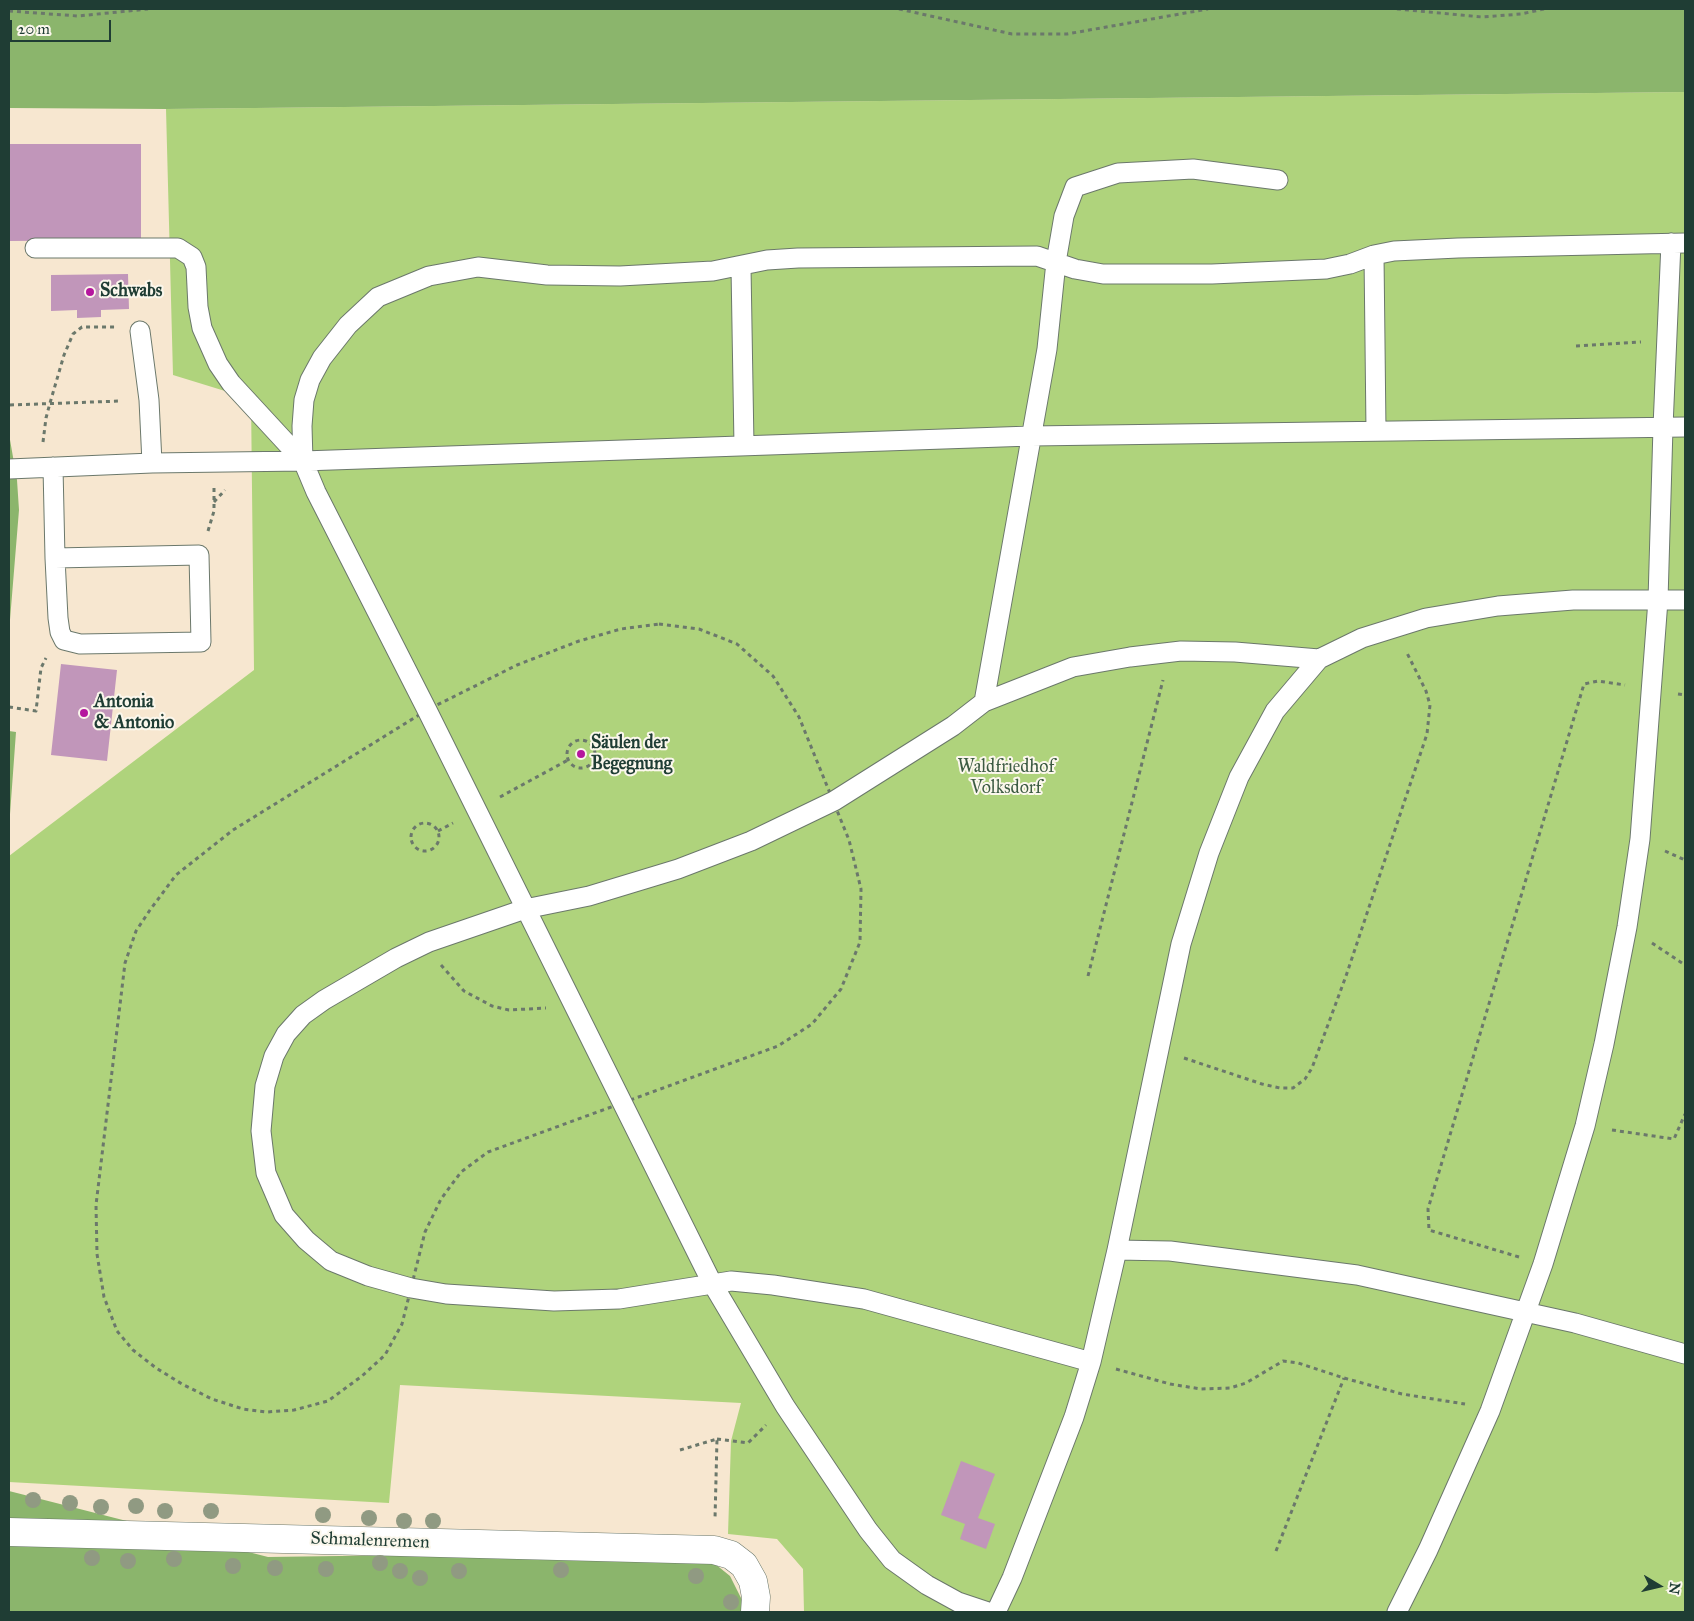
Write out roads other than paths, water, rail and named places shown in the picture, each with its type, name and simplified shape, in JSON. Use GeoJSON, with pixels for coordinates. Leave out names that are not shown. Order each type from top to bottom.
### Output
{"type":"FeatureCollection","features":[{"type":"Feature","properties":{"kind":"street","name":"Schmalenremen"},"geometry":{"type":"LineString","coordinates":[[9,1532],[722,1553],[744,1565],[753,1581],[756,1597],[755,1612]]}},
{"type":"Feature","properties":{"kind":"lane"},"geometry":{"type":"LineString","coordinates":[[984,702],[1047,349],[1056,262],[1064,216],[1074,187],[1118,173],[1193,168],[1278,180]]}},
{"type":"Feature","properties":{"kind":"lane"},"geometry":{"type":"LineString","coordinates":[[303,461],[302,426],[304,400],[310,380],[322,358],[348,324],[378,297],[428,276],[478,267],[547,275],[620,276],[713,271],[741,267],[767,260],[798,258],[1037,256],[1075,269],[1103,274],[1212,274],[1326,269],[1350,264],[1394,250],[1678,243],[1667,341],[1658,600],[1640,839],[1628,927],[1604,1044],[1585,1126],[1527,1312],[1490,1411],[1428,1550],[1397,1612]]}},
{"type":"Feature","properties":{"kind":"lane"},"geometry":{"type":"LineString","coordinates":[[34,248],[178,248],[192,257],[196,267],[198,307],[202,328],[218,364],[231,383],[303,461],[329,520],[427,710],[712,1283],[785,1406],[868,1530],[892,1560],[927,1586],[958,1602],[988,1612]]}},
{"type":"Feature","properties":{"kind":"lane"},"geometry":{"type":"LineString","coordinates":[[1374,256],[1376,431]]}},
{"type":"Feature","properties":{"kind":"lane"},"geometry":{"type":"LineString","coordinates":[[741,267],[744,446]]}},
{"type":"Feature","properties":{"kind":"lane"},"geometry":{"type":"LineString","coordinates":[[140,331],[149,400],[152,463]]}},
{"type":"Feature","properties":{"kind":"lane"},"geometry":{"type":"LineString","coordinates":[[9,469],[152,463],[303,461],[1030,436],[1685,427]]}},
{"type":"Feature","properties":{"kind":"lane"},"geometry":{"type":"LineString","coordinates":[[48,468],[59,625],[64,640],[71,643],[86,644],[201,642],[200,555],[55,558]]}},
{"type":"Feature","properties":{"kind":"lane"},"geometry":{"type":"LineString","coordinates":[[996,1612],[1012,1578],[1074,1418],[1090,1362],[1117,1250],[1181,944],[1210,852],[1239,777],[1275,711],[1320,659],[1362,638],[1426,618],[1498,606],[1573,600],[1685,600]]}},
{"type":"Feature","properties":{"kind":"lane"},"geometry":{"type":"LineString","coordinates":[[1090,1362],[864,1299],[748,1283],[731,1281],[712,1283],[619,1299],[554,1301],[446,1294],[411,1288],[368,1276],[331,1261],[306,1240],[284,1215],[266,1173],[261,1131],[265,1086],[274,1056],[286,1034],[303,1015],[324,1000],[396,958],[429,942],[525,909],[589,896],[678,869],[751,841],[834,801],[953,726],[984,702],[1073,668],[1130,657],[1181,651],[1235,652],[1320,659]]}},
{"type":"Feature","properties":{"kind":"lane"},"geometry":{"type":"LineString","coordinates":[[1117,1250],[1170,1251],[1356,1276],[1575,1323],[1685,1354]]}},
{"type":"Feature","properties":{"kind":"place","name":"Schwabs"},"geometry":{"type":"Point","coordinates":[90,292]}},
{"type":"Feature","properties":{"kind":"place","name":"Antonia & Antonio"},"geometry":{"type":"Point","coordinates":[84,713]}},
{"type":"Feature","properties":{"kind":"place","name":"Säulen der Begegnung"},"geometry":{"type":"Point","coordinates":[581,754]}},
{"type":"Feature","properties":{"kind":"park label","name":"Waldfriedhof Volksdorf"},"geometry":{"type":"Point","coordinates":[1006,778]}}]}
